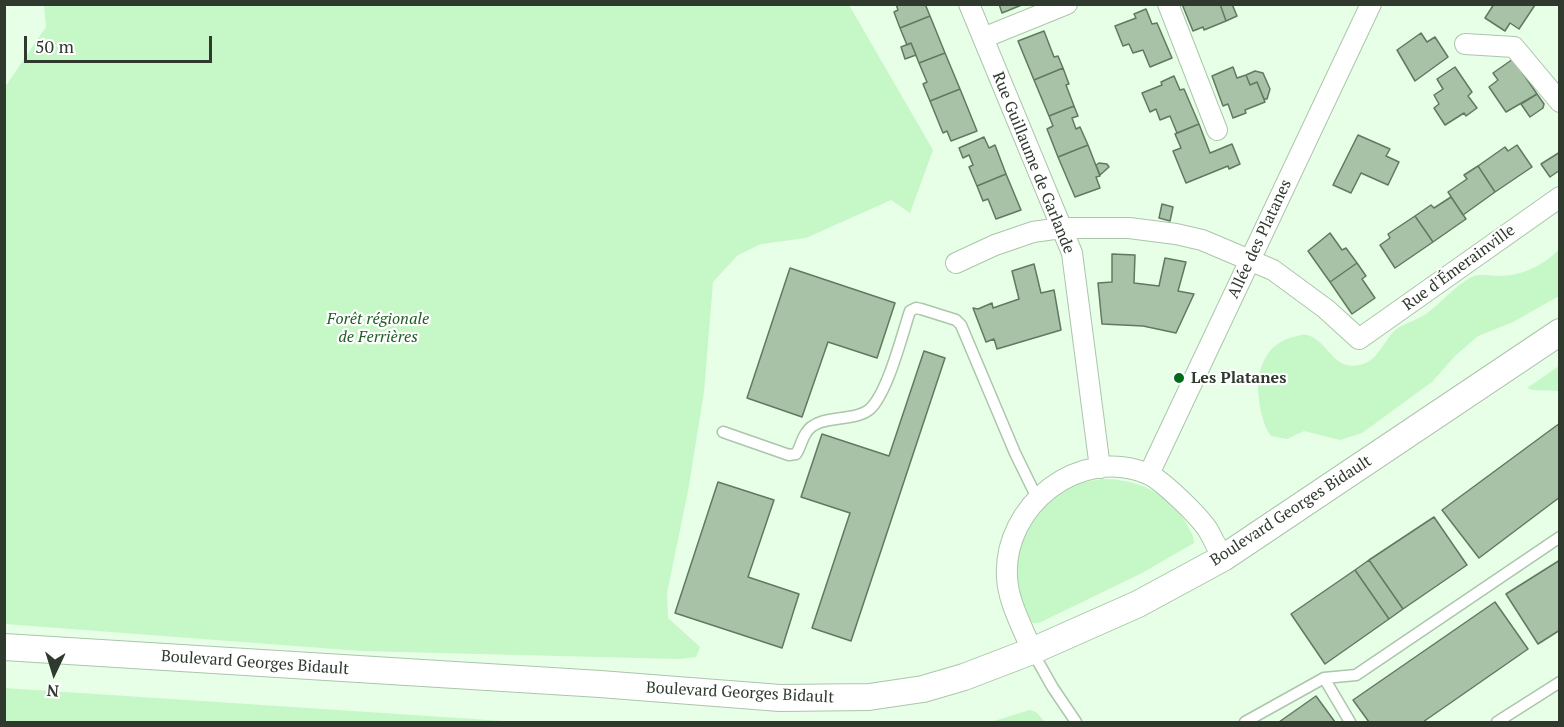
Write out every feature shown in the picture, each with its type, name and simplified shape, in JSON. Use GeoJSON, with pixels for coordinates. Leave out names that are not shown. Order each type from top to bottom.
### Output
{"type":"FeatureCollection","features":[{"type":"Feature","properties":{"kind":"street","name":"Rue Guillaume de Garlande"},"geometry":{"type":"LineString","coordinates":[[969,4],[1072,254],[1100,468]]}},
{"type":"Feature","properties":{"kind":"street"},"geometry":{"type":"LineString","coordinates":[[982,38],[1067,4]]}},
{"type":"Feature","properties":{"kind":"street"},"geometry":{"type":"LineString","coordinates":[[1168,4],[1217,130]]}},
{"type":"Feature","properties":{"kind":"street","name":"Allée des Platanes"},"geometry":{"type":"LineString","coordinates":[[1149,474],[1371,4]]}},
{"type":"Feature","properties":{"kind":"street"},"geometry":{"type":"LineString","coordinates":[[1465,44],[1514,47],[1560,102]]}},
{"type":"Feature","properties":{"kind":"street","name":"Rue d'Émerainville"},"geometry":{"type":"LineString","coordinates":[[1251,259],[1273,270],[1304,292],[1359,339],[1560,197]]}},
{"type":"Feature","properties":{"kind":"street"},"geometry":{"type":"LineString","coordinates":[[956,263],[1033,232],[1061,228],[1129,228],[1176,234],[1202,240],[1251,259]]}},
{"type":"Feature","properties":{"kind":"street","name":"Boulevard Georges Bidault"},"geometry":{"type":"LineString","coordinates":[[4,647],[600,684],[780,698],[869,697],[923,689],[964,677],[1032,651],[1138,603],[1223,558],[1560,332]]}},
{"type":"Feature","properties":{"kind":"street"},"geometry":{"type":"LineString","coordinates":[[1032,651],[1014,608],[1007,578],[1010,549],[1026,510],[1048,488],[1064,479],[1100,468],[1114,467],[1149,474],[1177,497],[1207,528],[1223,558]]}},
{"type":"Feature","properties":{"kind":"lane"},"geometry":{"type":"LineString","coordinates":[[723,432],[789,455],[796,454],[801,448],[806,432],[812,427],[824,421],[858,415],[869,410],[884,387],[910,310],[921,309],[956,320],[961,325],[1015,453],[1037,498]]}},
{"type":"Feature","properties":{"kind":"lane"},"geometry":{"type":"LineString","coordinates":[[1245,723],[1324,678],[1356,675],[1560,537]]}},
{"type":"Feature","properties":{"kind":"lane"},"geometry":{"type":"LineString","coordinates":[[1032,651],[1076,723]]}},
{"type":"Feature","properties":{"kind":"lane"},"geometry":{"type":"LineString","coordinates":[[1324,678],[1350,723]]}},
{"type":"Feature","properties":{"kind":"lane"},"geometry":{"type":"LineString","coordinates":[[1497,723],[1560,682]]}},
{"type":"Feature","properties":{"kind":"green space","name":"Forêt régionale de Ferrières"},"geometry":{"type":"Polygon","coordinates":[[[44,5],[849,5],[933,150],[910,213],[891,200],[806,238],[761,244],[738,255],[713,282],[704,392],[688,491],[667,593],[668,618],[700,647],[696,657],[679,659],[361,651],[5,624],[5,87],[46,27],[44,5]]]}},
{"type":"Feature","properties":{"kind":"green space"},"geometry":{"type":"Polygon","coordinates":[[[1559,249],[1559,296],[1513,322],[1478,336],[1455,356],[1432,382],[1362,433],[1340,440],[1304,431],[1287,439],[1271,436],[1263,420],[1258,389],[1263,362],[1273,348],[1280,343],[1297,336],[1308,335],[1345,365],[1363,364],[1374,358],[1393,332],[1426,314],[1468,279],[1479,275],[1499,276],[1524,272],[1540,265],[1559,249]]]}},
{"type":"Feature","properties":{"kind":"green space"},"geometry":{"type":"Polygon","coordinates":[[[1559,366],[1559,391],[1527,388],[1559,366]]]}},
{"type":"Feature","properties":{"kind":"green space"},"geometry":{"type":"Polygon","coordinates":[[[1103,479],[1127,481],[1160,495],[1178,511],[1194,543],[1142,573],[1039,623],[1032,623],[1021,598],[1018,583],[1018,554],[1022,540],[1037,513],[1047,502],[1070,487],[1103,479]]]}},
{"type":"Feature","properties":{"kind":"green space"},"geometry":{"type":"Polygon","coordinates":[[[5,688],[519,722],[5,722],[5,688]]]}},
{"type":"Feature","properties":{"kind":"green space"},"geometry":{"type":"Polygon","coordinates":[[[1030,710],[1036,712],[1045,722],[991,722],[1030,710]]]}},
{"type":"Feature","properties":{"kind":"building"},"geometry":{"type":"Polygon","coordinates":[[[896,4],[925,4],[930,16],[900,28],[894,12],[898,10],[896,4]]]}},
{"type":"Feature","properties":{"kind":"building"},"geometry":{"type":"Polygon","coordinates":[[[999,4],[1024,4],[1002,13],[999,4]]]}},
{"type":"Feature","properties":{"kind":"building"},"geometry":{"type":"Polygon","coordinates":[[[1182,4],[1220,4],[1226,21],[1204,30],[1203,27],[1193,31],[1182,4]]]}},
{"type":"Feature","properties":{"kind":"building"},"geometry":{"type":"Polygon","coordinates":[[[1220,4],[1232,4],[1237,16],[1226,21],[1220,4]]]}},
{"type":"Feature","properties":{"kind":"building"},"geometry":{"type":"Polygon","coordinates":[[[1494,4],[1535,5],[1519,29],[1510,23],[1505,31],[1485,18],[1494,4]]]}},
{"type":"Feature","properties":{"kind":"building"},"geometry":{"type":"Polygon","coordinates":[[[1146,9],[1152,24],[1157,23],[1172,58],[1150,67],[1143,50],[1133,53],[1129,44],[1123,46],[1115,26],[1136,18],[1134,14],[1146,9]]]}},
{"type":"Feature","properties":{"kind":"building"},"geometry":{"type":"Polygon","coordinates":[[[930,16],[945,53],[919,63],[911,43],[907,45],[900,28],[930,16]]]}},
{"type":"Feature","properties":{"kind":"building"},"geometry":{"type":"Polygon","coordinates":[[[1044,31],[1054,57],[1058,56],[1063,68],[1034,80],[1018,41],[1044,31]]]}},
{"type":"Feature","properties":{"kind":"building"},"geometry":{"type":"Polygon","coordinates":[[[1421,33],[1427,42],[1435,37],[1448,57],[1415,81],[1397,50],[1421,33]]]}},
{"type":"Feature","properties":{"kind":"building"},"geometry":{"type":"Polygon","coordinates":[[[911,43],[916,55],[905,59],[901,47],[911,43]]]}},
{"type":"Feature","properties":{"kind":"building"},"geometry":{"type":"Polygon","coordinates":[[[945,53],[960,89],[930,101],[923,84],[927,82],[919,63],[945,53]]]}},
{"type":"Feature","properties":{"kind":"building"},"geometry":{"type":"Polygon","coordinates":[[[1513,59],[1537,94],[1506,112],[1489,87],[1498,80],[1493,73],[1513,59]]]}},
{"type":"Feature","properties":{"kind":"building"},"geometry":{"type":"Polygon","coordinates":[[[1233,67],[1237,78],[1246,75],[1250,85],[1257,82],[1265,102],[1233,118],[1228,104],[1223,106],[1212,76],[1233,67]]]}},
{"type":"Feature","properties":{"kind":"building"},"geometry":{"type":"Polygon","coordinates":[[[1455,67],[1472,92],[1468,96],[1477,108],[1466,116],[1464,113],[1445,125],[1434,108],[1439,104],[1434,95],[1443,89],[1437,79],[1455,67]]]}},
{"type":"Feature","properties":{"kind":"building"},"geometry":{"type":"Polygon","coordinates":[[[1063,68],[1069,84],[1066,85],[1074,106],[1049,116],[1034,80],[1063,68]]]}},
{"type":"Feature","properties":{"kind":"building"},"geometry":{"type":"Polygon","coordinates":[[[1255,71],[1263,73],[1270,89],[1267,99],[1264,99],[1257,82],[1250,85],[1246,75],[1255,71]]]}},
{"type":"Feature","properties":{"kind":"building"},"geometry":{"type":"Polygon","coordinates":[[[1174,76],[1180,90],[1184,89],[1199,124],[1177,133],[1170,116],[1160,120],[1156,109],[1150,112],[1142,93],[1162,85],[1161,82],[1174,76]]]}},
{"type":"Feature","properties":{"kind":"building"},"geometry":{"type":"Polygon","coordinates":[[[960,89],[977,131],[951,141],[947,131],[943,133],[930,101],[960,89]]]}},
{"type":"Feature","properties":{"kind":"building"},"geometry":{"type":"Polygon","coordinates":[[[1537,94],[1544,104],[1543,108],[1530,117],[1521,104],[1537,94]]]}},
{"type":"Feature","properties":{"kind":"building"},"geometry":{"type":"Polygon","coordinates":[[[1074,106],[1078,116],[1072,118],[1076,129],[1080,127],[1088,145],[1058,157],[1047,129],[1053,126],[1049,116],[1074,106]]]}},
{"type":"Feature","properties":{"kind":"building"},"geometry":{"type":"Polygon","coordinates":[[[1199,124],[1210,153],[1232,144],[1240,164],[1229,169],[1228,166],[1186,183],[1173,151],[1181,148],[1175,134],[1199,124]]]}},
{"type":"Feature","properties":{"kind":"building"},"geometry":{"type":"Polygon","coordinates":[[[1358,135],[1390,149],[1386,156],[1399,162],[1388,185],[1361,173],[1351,193],[1333,185],[1358,135]]]}},
{"type":"Feature","properties":{"kind":"building"},"geometry":{"type":"Polygon","coordinates":[[[984,137],[989,148],[995,145],[1006,174],[977,186],[969,167],[973,165],[969,155],[963,158],[959,148],[984,137]]]}},
{"type":"Feature","properties":{"kind":"building"},"geometry":{"type":"Polygon","coordinates":[[[1088,145],[1100,176],[1096,177],[1100,188],[1075,197],[1058,157],[1088,145]]]}},
{"type":"Feature","properties":{"kind":"building"},"geometry":{"type":"Polygon","coordinates":[[[1517,145],[1532,167],[1495,192],[1478,166],[1505,147],[1508,151],[1517,145]]]}},
{"type":"Feature","properties":{"kind":"building"},"geometry":{"type":"Polygon","coordinates":[[[1560,152],[1560,170],[1550,177],[1541,164],[1560,152]]]}},
{"type":"Feature","properties":{"kind":"building"},"geometry":{"type":"Polygon","coordinates":[[[1107,164],[1109,167],[1100,175],[1096,165],[1107,164]]]}},
{"type":"Feature","properties":{"kind":"building"},"geometry":{"type":"Polygon","coordinates":[[[1478,166],[1495,192],[1463,215],[1448,192],[1467,179],[1464,175],[1478,166]]]}},
{"type":"Feature","properties":{"kind":"building"},"geometry":{"type":"Polygon","coordinates":[[[1006,174],[1021,210],[996,219],[988,199],[983,201],[977,186],[1006,174]]]}},
{"type":"Feature","properties":{"kind":"building"},"geometry":{"type":"Polygon","coordinates":[[[1451,197],[1466,219],[1433,242],[1415,216],[1431,205],[1434,208],[1451,197]]]}},
{"type":"Feature","properties":{"kind":"building"},"geometry":{"type":"Polygon","coordinates":[[[1162,204],[1173,207],[1170,221],[1159,218],[1162,204]]]}},
{"type":"Feature","properties":{"kind":"building"},"geometry":{"type":"Polygon","coordinates":[[[1415,216],[1433,242],[1395,268],[1380,245],[1390,238],[1388,234],[1415,216]]]}},
{"type":"Feature","properties":{"kind":"building"},"geometry":{"type":"Polygon","coordinates":[[[1330,233],[1342,250],[1346,248],[1357,263],[1330,282],[1308,251],[1330,233]]]}},
{"type":"Feature","properties":{"kind":"building"},"geometry":{"type":"Polygon","coordinates":[[[1112,254],[1135,255],[1134,283],[1159,286],[1165,258],[1186,262],[1178,291],[1194,294],[1176,333],[1143,326],[1102,324],[1098,283],[1112,282],[1112,254]]]}},
{"type":"Feature","properties":{"kind":"building"},"geometry":{"type":"Polygon","coordinates":[[[1357,263],[1366,276],[1362,279],[1375,298],[1352,314],[1330,282],[1357,263]]]}},
{"type":"Feature","properties":{"kind":"building"},"geometry":{"type":"Polygon","coordinates":[[[1034,264],[1041,293],[1054,290],[1061,330],[997,349],[994,339],[986,342],[973,308],[978,309],[992,303],[993,308],[1019,299],[1012,271],[1034,264]]]}},
{"type":"Feature","properties":{"kind":"building"},"geometry":{"type":"Polygon","coordinates":[[[790,268],[895,303],[877,358],[828,342],[802,417],[747,398],[790,268]]]}},
{"type":"Feature","properties":{"kind":"building"},"geometry":{"type":"Polygon","coordinates":[[[924,351],[945,358],[851,641],[812,628],[850,513],[801,497],[822,434],[889,456],[924,351]]]}},
{"type":"Feature","properties":{"kind":"building"},"geometry":{"type":"Polygon","coordinates":[[[1560,423],[1560,497],[1479,558],[1442,510],[1560,423]]]}},
{"type":"Feature","properties":{"kind":"building"},"geometry":{"type":"Polygon","coordinates":[[[718,482],[774,500],[748,577],[799,594],[782,648],[675,613],[718,482]]]}},
{"type":"Feature","properties":{"kind":"building"},"geometry":{"type":"Polygon","coordinates":[[[1434,517],[1467,565],[1403,609],[1369,560],[1434,517]]]}},
{"type":"Feature","properties":{"kind":"building"},"geometry":{"type":"Polygon","coordinates":[[[1369,560],[1403,609],[1389,619],[1355,570],[1369,560]]]}},
{"type":"Feature","properties":{"kind":"building"},"geometry":{"type":"Polygon","coordinates":[[[1560,560],[1560,630],[1538,644],[1506,594],[1560,560]]]}},
{"type":"Feature","properties":{"kind":"building"},"geometry":{"type":"Polygon","coordinates":[[[1355,570],[1389,619],[1325,664],[1291,614],[1355,570]]]}},
{"type":"Feature","properties":{"kind":"building"},"geometry":{"type":"Polygon","coordinates":[[[1495,602],[1528,649],[1423,722],[1369,722],[1353,700],[1495,602]]]}},
{"type":"Feature","properties":{"kind":"building"},"geometry":{"type":"Polygon","coordinates":[[[1316,696],[1335,722],[1279,722],[1316,696]]]}},
{"type":"Feature","properties":{"kind":"place","name":"Les Platanes"},"geometry":{"type":"Point","coordinates":[1179,378]}}]}
